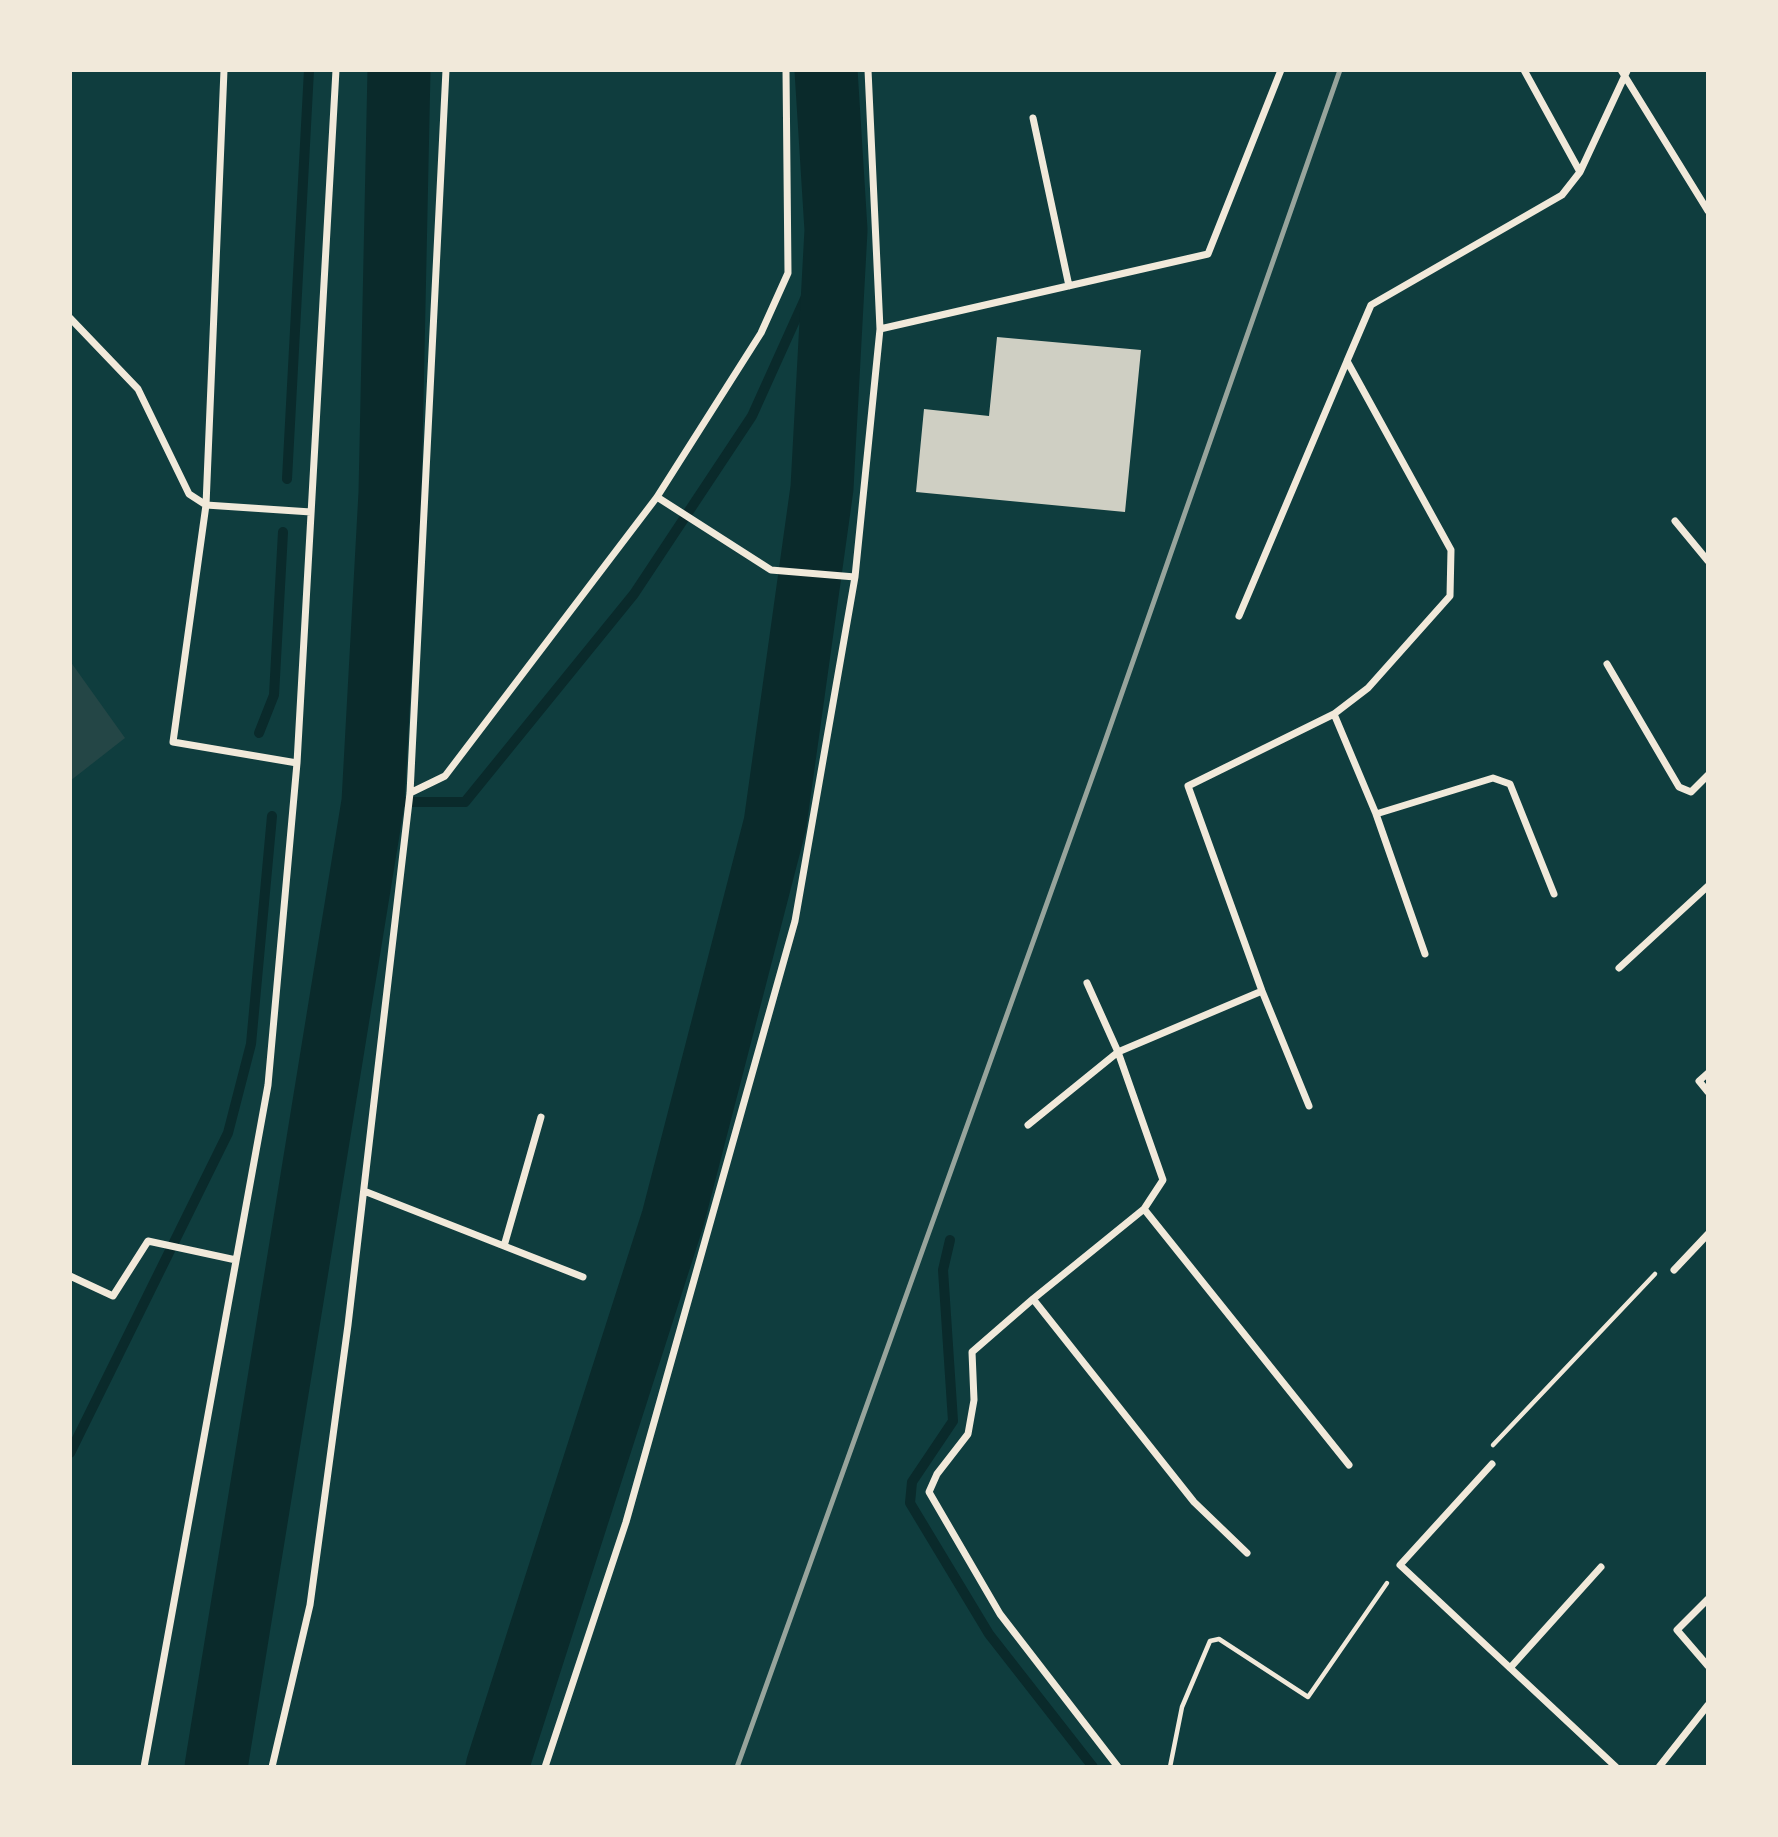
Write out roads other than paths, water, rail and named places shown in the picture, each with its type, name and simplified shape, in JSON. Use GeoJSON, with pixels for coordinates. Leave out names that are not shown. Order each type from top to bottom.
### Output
{"type":"FeatureCollection","features":[{"type":"Feature","properties":{"kind":"street"},"geometry":{"type":"LineString","coordinates":[[224,70],[206,505],[173,742],[297,763]]}},
{"type":"Feature","properties":{"kind":"street"},"geometry":{"type":"LineString","coordinates":[[144,1767],[268,1085],[297,763],[336,70]]}},
{"type":"Feature","properties":{"kind":"street"},"geometry":{"type":"LineString","coordinates":[[272,1767],[310,1605],[364,1191],[410,793],[446,70]]}},
{"type":"Feature","properties":{"kind":"street"},"geometry":{"type":"LineString","coordinates":[[410,793],[445,776],[657,497],[761,333],[788,273],[786,70]]}},
{"type":"Feature","properties":{"kind":"street"},"geometry":{"type":"LineString","coordinates":[[545,1767],[626,1522],[795,921],[855,577],[880,329],[868,70]]}},
{"type":"Feature","properties":{"kind":"street"},"geometry":{"type":"LineString","coordinates":[[880,329],[1208,254],[1281,70]]}},
{"type":"Feature","properties":{"kind":"street"},"geometry":{"type":"LineString","coordinates":[[1524,70],[1580,172]]}},
{"type":"Feature","properties":{"kind":"street"},"geometry":{"type":"LineString","coordinates":[[1239,616],[1371,305],[1562,195],[1580,172],[1625,71]]}},
{"type":"Feature","properties":{"kind":"street"},"geometry":{"type":"LineString","coordinates":[[1625,71],[1708,211]]}},
{"type":"Feature","properties":{"kind":"street"},"geometry":{"type":"LineString","coordinates":[[1033,118],[1069,286]]}},
{"type":"Feature","properties":{"kind":"street"},"geometry":{"type":"LineString","coordinates":[[70,318],[138,389],[189,494],[206,505],[311,512]]}},
{"type":"Feature","properties":{"kind":"street"},"geometry":{"type":"LineString","coordinates":[[1309,1106],[1262,990],[1188,786],[1334,714],[1368,688],[1450,596],[1451,550],[1347,361]]}},
{"type":"Feature","properties":{"kind":"street"},"geometry":{"type":"LineString","coordinates":[[657,497],[771,570],[855,577]]}},
{"type":"Feature","properties":{"kind":"street"},"geometry":{"type":"LineString","coordinates":[[1675,521],[1708,561]]}},
{"type":"Feature","properties":{"kind":"street"},"geometry":{"type":"LineString","coordinates":[[1607,664],[1679,787],[1691,792],[1708,775]]}},
{"type":"Feature","properties":{"kind":"street"},"geometry":{"type":"LineString","coordinates":[[1334,714],[1376,814],[1425,954]]}},
{"type":"Feature","properties":{"kind":"street"},"geometry":{"type":"LineString","coordinates":[[1376,814],[1493,778],[1510,784],[1554,894]]}},
{"type":"Feature","properties":{"kind":"street"},"geometry":{"type":"LineString","coordinates":[[1619,968],[1708,886]]}},
{"type":"Feature","properties":{"kind":"street"},"geometry":{"type":"LineString","coordinates":[[1087,983],[1118,1052],[1163,1180],[1144,1209],[972,1352],[974,1400],[968,1434],[937,1474],[929,1492],[1000,1615],[1118,1767]]}},
{"type":"Feature","properties":{"kind":"street"},"geometry":{"type":"LineString","coordinates":[[1028,1125],[1118,1052],[1262,990]]}},
{"type":"Feature","properties":{"kind":"street"},"geometry":{"type":"LineString","coordinates":[[1708,1073],[1699,1081],[1708,1092]]}},
{"type":"Feature","properties":{"kind":"street"},"geometry":{"type":"LineString","coordinates":[[504,1245],[541,1117]]}},
{"type":"Feature","properties":{"kind":"street"},"geometry":{"type":"LineString","coordinates":[[364,1191],[583,1277]]}},
{"type":"Feature","properties":{"kind":"street"},"geometry":{"type":"LineString","coordinates":[[1144,1209],[1349,1465]]}},
{"type":"Feature","properties":{"kind":"street"},"geometry":{"type":"LineString","coordinates":[[1674,1270],[1708,1234]]}},
{"type":"Feature","properties":{"kind":"street"},"geometry":{"type":"LineString","coordinates":[[70,1276],[113,1296],[148,1241],[236,1260]]}},
{"type":"Feature","properties":{"kind":"street"},"geometry":{"type":"LineString","coordinates":[[1033,1300],[1194,1502],[1247,1553]]}},
{"type":"Feature","properties":{"kind":"street"},"geometry":{"type":"LineString","coordinates":[[1492,1464],[1400,1564],[1616,1767]]}},
{"type":"Feature","properties":{"kind":"street"},"geometry":{"type":"LineString","coordinates":[[1510,1668],[1601,1567]]}},
{"type":"Feature","properties":{"kind":"street"},"geometry":{"type":"LineString","coordinates":[[1708,1599],[1677,1630],[1708,1666]]}},
{"type":"Feature","properties":{"kind":"street"},"geometry":{"type":"LineString","coordinates":[[1658,1767],[1708,1705]]}},
{"type":"Feature","properties":{"kind":"waterway"},"geometry":{"type":"LineString","coordinates":[[287,479],[309,70]]}},
{"type":"Feature","properties":{"kind":"waterway"},"geometry":{"type":"LineString","coordinates":[[216,1767],[373,802],[390,493],[399,70]]}},
{"type":"Feature","properties":{"kind":"waterway"},"geometry":{"type":"LineString","coordinates":[[497,1767],[673,1218],[775,824],[822,488],[836,230],[826,70]]}},
{"type":"Feature","properties":{"kind":"waterway"},"geometry":{"type":"LineString","coordinates":[[373,802],[465,802],[634,594],[752,416],[836,230]]}},
{"type":"Feature","properties":{"kind":"waterway"},"geometry":{"type":"LineString","coordinates":[[259,733],[274,695],[283,532]]}},
{"type":"Feature","properties":{"kind":"waterway"},"geometry":{"type":"LineString","coordinates":[[70,1453],[228,1133],[251,1044],[272,816]]}},
{"type":"Feature","properties":{"kind":"waterway"},"geometry":{"type":"LineString","coordinates":[[950,1240],[943,1270],[953,1421],[912,1482],[910,1503],[989,1634],[1093,1767]]}},
{"type":"Feature","properties":{"kind":"railway"},"geometry":{"type":"LineString","coordinates":[[737,1767],[1103,747],[1340,70]]}}]}
